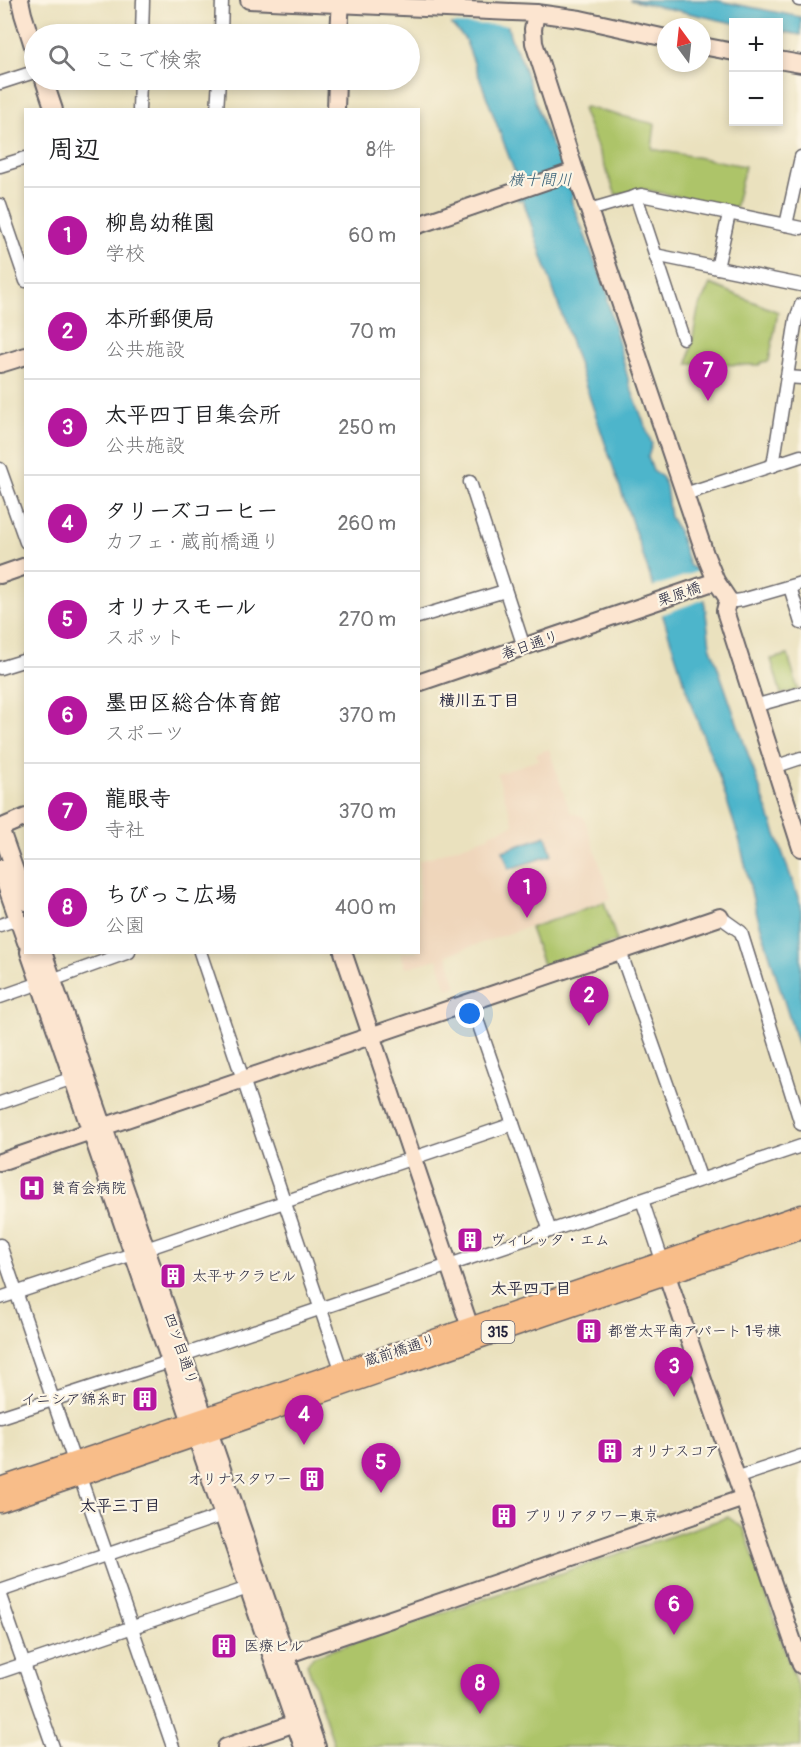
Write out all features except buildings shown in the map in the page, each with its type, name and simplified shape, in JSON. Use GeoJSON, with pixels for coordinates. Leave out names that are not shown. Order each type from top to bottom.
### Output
{"type":"FeatureCollection","features":[{"type":"Feature","properties":{"kind":"main road","name":"蔵前橋通り"},"geometry":{"type":"LineString","coordinates":[[0,1503],[77,1469],[665,1268],[801,1214]]}},
{"type":"Feature","properties":{"kind":"main road","name":"蔵前橋通り"},"geometry":{"type":"LineString","coordinates":[[665,1268],[801,1230]]}},
{"type":"Feature","properties":{"kind":"main road","name":"蔵前橋通り"},"geometry":{"type":"LineString","coordinates":[[200,1427],[341,1369],[472,1334]]}},
{"type":"Feature","properties":{"kind":"main road","name":"蔵前橋通り"},"geometry":{"type":"LineString","coordinates":[[0,1486],[77,1469]]}},
{"type":"Feature","properties":{"kind":"street"},"geometry":{"type":"LineString","coordinates":[[20,0],[26,24]]}},
{"type":"Feature","properties":{"kind":"street"},"geometry":{"type":"LineString","coordinates":[[142,24],[143,0]]}},
{"type":"Feature","properties":{"kind":"street"},"geometry":{"type":"LineString","coordinates":[[221,24],[222,0]]}},
{"type":"Feature","properties":{"kind":"street"},"geometry":{"type":"LineString","coordinates":[[249,0],[341,1],[536,13],[580,19],[657,36]]}},
{"type":"Feature","properties":{"kind":"street"},"geometry":{"type":"LineString","coordinates":[[340,24],[341,1]]}},
{"type":"Feature","properties":{"kind":"street"},"geometry":{"type":"LineString","coordinates":[[536,13],[533,29],[534,43],[572,172],[590,210],[716,581],[728,599],[735,601],[795,585],[801,623]]}},
{"type":"Feature","properties":{"kind":"street"},"geometry":{"type":"LineString","coordinates":[[711,48],[729,51]]}},
{"type":"Feature","properties":{"kind":"street"},"geometry":{"type":"LineString","coordinates":[[783,61],[801,64]]}},
{"type":"Feature","properties":{"kind":"street"},"geometry":{"type":"LineString","coordinates":[[0,83],[24,75]]}},
{"type":"Feature","properties":{"kind":"street"},"geometry":{"type":"LineString","coordinates":[[47,90],[53,108]]}},
{"type":"Feature","properties":{"kind":"street"},"geometry":{"type":"LineString","coordinates":[[139,108],[140,90]]}},
{"type":"Feature","properties":{"kind":"street"},"geometry":{"type":"LineString","coordinates":[[217,108],[218,90]]}},
{"type":"Feature","properties":{"kind":"street"},"geometry":{"type":"LineString","coordinates":[[336,108],[337,90]]}},
{"type":"Feature","properties":{"kind":"street"},"geometry":{"type":"LineString","coordinates":[[786,225],[801,157]]}},
{"type":"Feature","properties":{"kind":"street"},"geometry":{"type":"LineString","coordinates":[[0,166],[24,159]]}},
{"type":"Feature","properties":{"kind":"street"},"geometry":{"type":"LineString","coordinates":[[420,224],[572,172]]}},
{"type":"Feature","properties":{"kind":"street"},"geometry":{"type":"LineString","coordinates":[[590,210],[641,195],[801,228]]}},
{"type":"Feature","properties":{"kind":"street"},"geometry":{"type":"LineString","coordinates":[[636,196],[682,338]]}},
{"type":"Feature","properties":{"kind":"street"},"geometry":{"type":"LineString","coordinates":[[0,205],[24,275]]}},
{"type":"Feature","properties":{"kind":"street"},"geometry":{"type":"LineString","coordinates":[[717,268],[729,213]]}},
{"type":"Feature","properties":{"kind":"street"},"geometry":{"type":"LineString","coordinates":[[655,255],[801,285]]}},
{"type":"Feature","properties":{"kind":"street"},"geometry":{"type":"LineString","coordinates":[[773,466],[801,305]]}},
{"type":"Feature","properties":{"kind":"street"},"geometry":{"type":"LineString","coordinates":[[0,364],[24,357]]}},
{"type":"Feature","properties":{"kind":"street"},"geometry":{"type":"LineString","coordinates":[[787,377],[801,378]]}},
{"type":"Feature","properties":{"kind":"street"},"geometry":{"type":"LineString","coordinates":[[685,494],[801,456]]}},
{"type":"Feature","properties":{"kind":"street"},"geometry":{"type":"LineString","coordinates":[[0,469],[24,536]]}},
{"type":"Feature","properties":{"kind":"street"},"geometry":{"type":"LineString","coordinates":[[470,482],[524,647]]}},
{"type":"Feature","properties":{"kind":"street"},"geometry":{"type":"LineString","coordinates":[[0,575],[24,567]]}},
{"type":"Feature","properties":{"kind":"street","name":"栗原橋"},"geometry":{"type":"LineString","coordinates":[[642,606],[716,581]]}},
{"type":"Feature","properties":{"kind":"street"},"geometry":{"type":"LineString","coordinates":[[420,616],[505,591]]}},
{"type":"Feature","properties":{"kind":"street"},"geometry":{"type":"LineString","coordinates":[[728,599],[725,611],[774,767],[798,829],[801,848]]}},
{"type":"Feature","properties":{"kind":"street","name":"春日通り"},"geometry":{"type":"LineString","coordinates":[[420,682],[642,606]]}},
{"type":"Feature","properties":{"kind":"street"},"geometry":{"type":"LineString","coordinates":[[0,668],[24,661]]}},
{"type":"Feature","properties":{"kind":"street"},"geometry":{"type":"LineString","coordinates":[[754,706],[801,693]]}},
{"type":"Feature","properties":{"kind":"street"},"geometry":{"type":"LineString","coordinates":[[774,767],[801,758]]}},
{"type":"Feature","properties":{"kind":"street"},"geometry":{"type":"LineString","coordinates":[[22,878],[0,828],[24,818]]}},
{"type":"Feature","properties":{"kind":"street"},"geometry":{"type":"LineString","coordinates":[[0,868],[24,936]]}},
{"type":"Feature","properties":{"kind":"street"},"geometry":{"type":"LineString","coordinates":[[0,1162],[720,917],[741,932],[801,1124]]}},
{"type":"Feature","properties":{"kind":"street"},"geometry":{"type":"LineString","coordinates":[[0,925],[18,920]]}},
{"type":"Feature","properties":{"kind":"street"},"geometry":{"type":"LineString","coordinates":[[620,951],[701,1180]]}},
{"type":"Feature","properties":{"kind":"street","name":"四ツ目通り"},"geometry":{"type":"LineString","coordinates":[[30,954],[46,982],[98,1129],[301,1721],[317,1747]]}},
{"type":"Feature","properties":{"kind":"street","name":"四ツ目通り"},"geometry":{"type":"LineString","coordinates":[[43,954],[46,982],[73,1078],[98,1129]]}},
{"type":"Feature","properties":{"kind":"street"},"geometry":{"type":"LineString","coordinates":[[0,997],[123,954]]}},
{"type":"Feature","properties":{"kind":"street"},"geometry":{"type":"LineString","coordinates":[[201,954],[341,1369]]}},
{"type":"Feature","properties":{"kind":"street"},"geometry":{"type":"LineString","coordinates":[[344,954],[472,1334]]}},
{"type":"Feature","properties":{"kind":"street"},"geometry":{"type":"LineString","coordinates":[[471,1002],[550,1231]]}},
{"type":"Feature","properties":{"kind":"street"},"geometry":{"type":"LineString","coordinates":[[0,1103],[73,1078]]}},
{"type":"Feature","properties":{"kind":"street"},"geometry":{"type":"LineString","coordinates":[[0,1298],[513,1124]]}},
{"type":"Feature","properties":{"kind":"street"},"geometry":{"type":"LineString","coordinates":[[0,1417],[801,1146]]}},
{"type":"Feature","properties":{"kind":"street"},"geometry":{"type":"LineString","coordinates":[[642,1200],[801,1665]]}},
{"type":"Feature","properties":{"kind":"street"},"geometry":{"type":"LineString","coordinates":[[0,1245],[130,1628],[173,1747]]}},
{"type":"Feature","properties":{"kind":"street","name":"四ツ目通り"},"geometry":{"type":"LineString","coordinates":[[200,1427],[223,1515],[248,1588],[279,1657]]}},
{"type":"Feature","properties":{"kind":"street"},"geometry":{"type":"LineString","coordinates":[[736,1478],[801,1456]]}},
{"type":"Feature","properties":{"kind":"street"},"geometry":{"type":"LineString","coordinates":[[279,1657],[744,1498]]}},
{"type":"Feature","properties":{"kind":"street"},"geometry":{"type":"LineString","coordinates":[[0,1591],[223,1515]]}},
{"type":"Feature","properties":{"kind":"street"},"geometry":{"type":"LineString","coordinates":[[0,1672],[248,1588]]}},
{"type":"Feature","properties":{"kind":"street"},"geometry":{"type":"LineString","coordinates":[[0,1596],[52,1747]]}},
{"type":"Feature","properties":{"kind":"street"},"geometry":{"type":"LineString","coordinates":[[226,1747],[301,1721]]}},
{"type":"Feature","properties":{"kind":"street","name":"四ツ目通り"},"geometry":{"type":"LineString","coordinates":[[301,1721],[303,1747]]}},
{"type":"Feature","properties":{"kind":"shaded area"},"geometry":{"type":"Polygon","coordinates":[[[549,749],[570,812],[584,817],[611,898],[447,955],[457,986],[447,989],[437,959],[406,968],[401,954],[420,954],[420,861],[514,825],[497,774],[538,760],[536,754],[549,749]]]}},
{"type":"Feature","properties":{"kind":"green space"},"geometry":{"type":"Polygon","coordinates":[[[585,107],[655,124],[652,149],[745,166],[735,208],[642,189],[616,195],[582,109],[585,107]]]}},
{"type":"Feature","properties":{"kind":"green space"},"geometry":{"type":"Polygon","coordinates":[[[710,284],[778,312],[769,361],[759,365],[688,364],[698,310],[710,284]]]}},
{"type":"Feature","properties":{"kind":"green space"},"geometry":{"type":"Polygon","coordinates":[[[788,655],[798,690],[781,694],[771,659],[788,655]]]}},
{"type":"Feature","properties":{"kind":"green space"},"geometry":{"type":"Polygon","coordinates":[[[604,902],[617,941],[544,967],[530,928],[604,902]]]}},
{"type":"Feature","properties":{"kind":"green space"},"geometry":{"type":"Polygon","coordinates":[[[728,1517],[744,1529],[801,1698],[801,1747],[335,1747],[307,1664],[314,1656],[728,1517]]]}},
{"type":"Feature","properties":{"kind":"water"},"geometry":{"type":"Polygon","coordinates":[[[630,0],[714,0],[801,17],[801,35],[783,32],[783,18],[729,18],[729,22],[630,0]]]}},
{"type":"Feature","properties":{"kind":"water","name":"横十間川"},"geometry":{"type":"Polygon","coordinates":[[[446,6],[506,7],[511,38],[520,56],[545,130],[557,156],[562,158],[573,195],[571,200],[609,297],[607,299],[630,386],[652,444],[648,457],[653,471],[662,477],[666,486],[670,517],[678,530],[689,565],[701,573],[710,645],[801,906],[801,1055],[755,908],[740,842],[718,773],[692,707],[523,200],[518,200],[511,180],[515,173],[465,39],[452,25],[446,6]]]}},
{"type":"Feature","properties":{"kind":"water"},"geometry":{"type":"Polygon","coordinates":[[[546,836],[552,855],[509,869],[503,851],[546,836]]]}},
{"type":"Feature","properties":{"kind":"pier"},"geometry":{"type":"Polygon","coordinates":[[[440,0],[511,0],[510,25],[449,24],[440,0]]]}},
{"type":"Feature","properties":{"kind":"pier"},"geometry":{"type":"Polygon","coordinates":[[[701,570],[704,572],[708,598],[655,617],[645,590],[701,570]]]}},
{"type":"Feature","properties":{"kind":"place","name":"龍眼寺"},"geometry":{"type":"Point","coordinates":[708,401]}},
{"type":"Feature","properties":{"kind":"place","name":"柳島幼稚園"},"geometry":{"type":"Point","coordinates":[527,918]}},
{"type":"Feature","properties":{"kind":"place","name":"本所郵便局"},"geometry":{"type":"Point","coordinates":[589,1026]}},
{"type":"Feature","properties":{"kind":"place","name":"賛育会病院"},"geometry":{"type":"Point","coordinates":[32,1188]}},
{"type":"Feature","properties":{"kind":"place","name":"ヴィレッタ・エム"},"geometry":{"type":"Point","coordinates":[470,1240]}},
{"type":"Feature","properties":{"kind":"place","name":"太平サクラビル"},"geometry":{"type":"Point","coordinates":[173,1276]}},
{"type":"Feature","properties":{"kind":"place","name":"都営太平南アパート 1号棟"},"geometry":{"type":"Point","coordinates":[589,1331]}},
{"type":"Feature","properties":{"kind":"place","name":"太平四丁目集会所"},"geometry":{"type":"Point","coordinates":[674,1397]}},
{"type":"Feature","properties":{"kind":"place","name":"イニシア錦糸町"},"geometry":{"type":"Point","coordinates":[145,1399]}},
{"type":"Feature","properties":{"kind":"place","name":"タリーズコーヒー"},"geometry":{"type":"Point","coordinates":[304,1445]}},
{"type":"Feature","properties":{"kind":"place","name":"オリナスコア"},"geometry":{"type":"Point","coordinates":[610,1451]}},
{"type":"Feature","properties":{"kind":"place","name":"オリナスタワー"},"geometry":{"type":"Point","coordinates":[312,1479]}},
{"type":"Feature","properties":{"kind":"place","name":"オリナスモール"},"geometry":{"type":"Point","coordinates":[381,1493]}},
{"type":"Feature","properties":{"kind":"place","name":"ブリリアタワー東京"},"geometry":{"type":"Point","coordinates":[504,1516]}},
{"type":"Feature","properties":{"kind":"place","name":"墨田区総合体育館"},"geometry":{"type":"Point","coordinates":[674,1635]}},
{"type":"Feature","properties":{"kind":"place","name":"医療ビル"},"geometry":{"type":"Point","coordinates":[224,1646]}},
{"type":"Feature","properties":{"kind":"place","name":"ちびっこ広場"},"geometry":{"type":"Point","coordinates":[480,1714]}},
{"type":"Feature","properties":{"kind":"district","name":"横川五丁目"},"geometry":{"type":"Point","coordinates":[479,700]}},
{"type":"Feature","properties":{"kind":"district","name":"太平四丁目"},"geometry":{"type":"Point","coordinates":[531,1288]}},
{"type":"Feature","properties":{"kind":"district","name":"太平三丁目"},"geometry":{"type":"Point","coordinates":[120,1505]}}]}
